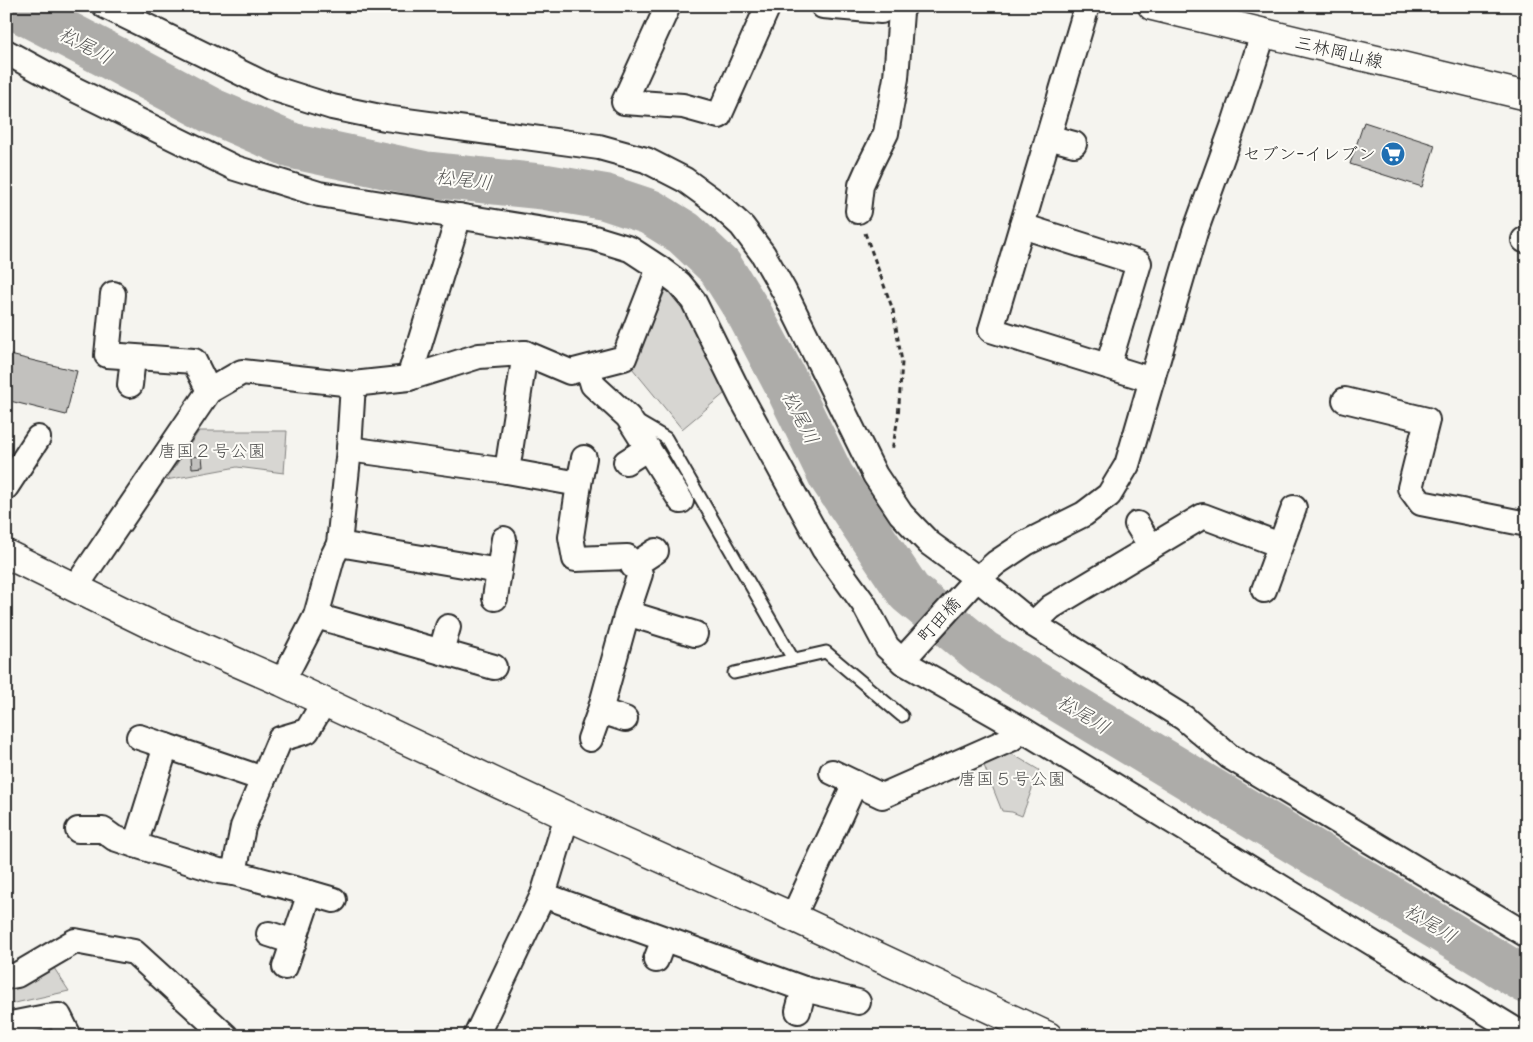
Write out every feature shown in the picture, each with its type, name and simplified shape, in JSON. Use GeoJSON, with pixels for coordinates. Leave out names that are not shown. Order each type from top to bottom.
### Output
{"type":"FeatureCollection","features":[{"type":"Feature","properties":{"kind":"street"},"geometry":{"type":"LineString","coordinates":[[105,6],[272,88],[332,107],[402,121],[599,147],[646,160],[685,180],[718,204],[742,226],[762,254],[784,291],[875,475],[901,514],[974,583],[1033,624],[1184,718],[1230,758],[1527,935]]}},
{"type":"Feature","properties":{"kind":"street"},"geometry":{"type":"LineString","coordinates":[[668,6],[624,102],[682,106],[719,116],[768,6]]}},
{"type":"Feature","properties":{"kind":"street"},"geometry":{"type":"LineString","coordinates":[[823,6],[880,11],[890,6]]}},
{"type":"Feature","properties":{"kind":"street"},"geometry":{"type":"LineString","coordinates":[[858,212],[862,185],[886,133],[896,78],[901,12],[904,6]]}},
{"type":"Feature","properties":{"kind":"street"},"geometry":{"type":"LineString","coordinates":[[1087,6],[991,330],[1152,380]]}},
{"type":"Feature","properties":{"kind":"street","name":"三林岡山線"},"geometry":{"type":"LineString","coordinates":[[1152,6],[1527,96]]}},
{"type":"Feature","properties":{"kind":"street","name":"町田橋"},"geometry":{"type":"LineString","coordinates":[[906,657],[974,583],[996,562],[1026,543],[1084,514],[1109,495],[1127,465],[1195,232],[1234,124],[1263,34]]}},
{"type":"Feature","properties":{"kind":"street"},"geometry":{"type":"LineString","coordinates":[[6,52],[74,89],[235,168],[319,194],[594,238],[630,249],[679,283],[693,300],[741,397],[824,549],[864,604],[887,647],[1525,1036]]}},
{"type":"Feature","properties":{"kind":"street"},"geometry":{"type":"LineString","coordinates":[[1048,137],[1074,144]]}},
{"type":"Feature","properties":{"kind":"street"},"geometry":{"type":"LineString","coordinates":[[409,378],[459,216]]}},
{"type":"Feature","properties":{"kind":"street"},"geometry":{"type":"LineString","coordinates":[[1022,226],[1139,263],[1108,366]]}},
{"type":"Feature","properties":{"kind":"street"},"geometry":{"type":"LineString","coordinates":[[75,588],[209,391],[242,372],[353,384],[409,378],[479,356],[525,354],[570,372],[588,368],[624,358],[659,268]]}},
{"type":"Feature","properties":{"kind":"street"},"geometry":{"type":"LineString","coordinates":[[113,294],[107,356],[194,361],[209,391]]}},
{"type":"Feature","properties":{"kind":"street"},"geometry":{"type":"LineString","coordinates":[[507,472],[525,354]]}},
{"type":"Feature","properties":{"kind":"street"},"geometry":{"type":"LineString","coordinates":[[130,385],[133,357]]}},
{"type":"Feature","properties":{"kind":"street"},"geometry":{"type":"LineString","coordinates":[[588,368],[593,385],[628,417],[681,501]]}},
{"type":"Feature","properties":{"kind":"street"},"geometry":{"type":"LineString","coordinates":[[282,682],[316,616],[332,558],[338,544],[349,449],[353,384]]}},
{"type":"Feature","properties":{"kind":"street"},"geometry":{"type":"LineString","coordinates":[[1344,400],[1427,420],[1410,488],[1421,503],[1527,524]]}},
{"type":"Feature","properties":{"kind":"street"},"geometry":{"type":"LineString","coordinates":[[8,481],[38,438]]}},
{"type":"Feature","properties":{"kind":"street"},"geometry":{"type":"LineString","coordinates":[[626,462],[648,448]]}},
{"type":"Feature","properties":{"kind":"street"},"geometry":{"type":"LineString","coordinates":[[349,449],[579,484]]}},
{"type":"Feature","properties":{"kind":"street"},"geometry":{"type":"LineString","coordinates":[[584,458],[571,537],[575,559],[627,557],[640,574],[590,739]]}},
{"type":"Feature","properties":{"kind":"street"},"geometry":{"type":"LineString","coordinates":[[1264,590],[1294,508]]}},
{"type":"Feature","properties":{"kind":"street"},"geometry":{"type":"LineString","coordinates":[[1033,624],[1051,607],[1203,516],[1280,545]]}},
{"type":"Feature","properties":{"kind":"street"},"geometry":{"type":"LineString","coordinates":[[1137,524],[1151,547]]}},
{"type":"Feature","properties":{"kind":"street"},"geometry":{"type":"LineString","coordinates":[[495,598],[504,539]]}},
{"type":"Feature","properties":{"kind":"street"},"geometry":{"type":"LineString","coordinates":[[338,544],[499,571]]}},
{"type":"Feature","properties":{"kind":"street"},"geometry":{"type":"LineString","coordinates":[[633,566],[656,551]]}},
{"type":"Feature","properties":{"kind":"street"},"geometry":{"type":"LineString","coordinates":[[6,554],[147,624],[282,682],[567,816],[793,917],[1048,1036]]}},
{"type":"Feature","properties":{"kind":"street"},"geometry":{"type":"LineString","coordinates":[[627,613],[695,634]]}},
{"type":"Feature","properties":{"kind":"street"},"geometry":{"type":"LineString","coordinates":[[316,616],[494,666]]}},
{"type":"Feature","properties":{"kind":"street"},"geometry":{"type":"LineString","coordinates":[[440,651],[448,627]]}},
{"type":"Feature","properties":{"kind":"street"},"geometry":{"type":"LineString","coordinates":[[234,873],[243,827],[280,739],[307,732],[324,702]]}},
{"type":"Feature","properties":{"kind":"street"},"geometry":{"type":"LineString","coordinates":[[600,711],[625,719]]}},
{"type":"Feature","properties":{"kind":"street"},"geometry":{"type":"LineString","coordinates":[[832,772],[882,796],[1011,739],[1023,730]]}},
{"type":"Feature","properties":{"kind":"street"},"geometry":{"type":"LineString","coordinates":[[139,737],[263,779]]}},
{"type":"Feature","properties":{"kind":"street"},"geometry":{"type":"LineString","coordinates":[[135,846],[166,746]]}},
{"type":"Feature","properties":{"kind":"street"},"geometry":{"type":"LineString","coordinates":[[793,917],[855,783]]}},
{"type":"Feature","properties":{"kind":"street"},"geometry":{"type":"LineString","coordinates":[[476,1036],[543,895],[567,816]]}},
{"type":"Feature","properties":{"kind":"street"},"geometry":{"type":"LineString","coordinates":[[78,830],[103,830],[114,838],[135,846],[219,871],[234,873],[334,900]]}},
{"type":"Feature","properties":{"kind":"street"},"geometry":{"type":"LineString","coordinates":[[286,967],[310,893]]}},
{"type":"Feature","properties":{"kind":"street"},"geometry":{"type":"LineString","coordinates":[[543,895],[660,949],[801,1000],[858,1002]]}},
{"type":"Feature","properties":{"kind":"street"},"geometry":{"type":"LineString","coordinates":[[269,934],[294,942]]}},
{"type":"Feature","properties":{"kind":"street"},"geometry":{"type":"LineString","coordinates":[[6,977],[17,976],[75,941],[134,952],[226,1036]]}},
{"type":"Feature","properties":{"kind":"street"},"geometry":{"type":"LineString","coordinates":[[6,1025],[60,1016],[69,1036]]}},
{"type":"Feature","properties":{"kind":"lane"},"geometry":{"type":"LineString","coordinates":[[628,417],[666,438],[793,659]]}},
{"type":"Feature","properties":{"kind":"lane"},"geometry":{"type":"LineString","coordinates":[[734,673],[826,652],[902,716]]}},
{"type":"Feature","properties":{"kind":"path"},"geometry":{"type":"LineString","coordinates":[[858,212],[892,310],[902,362],[898,418],[889,470],[875,475]]}},
{"type":"Feature","properties":{"kind":"green space"},"geometry":{"type":"Polygon","coordinates":[[[666,289],[679,297],[725,393],[682,429],[632,368],[666,289]]]}},
{"type":"Feature","properties":{"kind":"green space","name":"唐国２号公園"},"geometry":{"type":"Polygon","coordinates":[[[199,431],[287,431],[284,473],[237,467],[166,480],[199,431]]]}},
{"type":"Feature","properties":{"kind":"green space","name":"唐国５号公園"},"geometry":{"type":"Polygon","coordinates":[[[1007,751],[1039,770],[1022,816],[1002,811],[983,763],[1007,751]]]}},
{"type":"Feature","properties":{"kind":"green space"},"geometry":{"type":"Polygon","coordinates":[[[54,968],[69,991],[6,1005],[6,988],[20,987],[54,968]]]}},
{"type":"Feature","properties":{"kind":"building","name":"セブン-イレブン"},"geometry":{"type":"Polygon","coordinates":[[[1364,122],[1435,145],[1422,187],[1350,164],[1364,122]]]}},
{"type":"Feature","properties":{"kind":"building"},"geometry":{"type":"Polygon","coordinates":[[[6,354],[77,371],[66,415],[6,400],[6,354]]]}},
{"type":"Feature","properties":{"kind":"building"},"geometry":{"type":"Polygon","coordinates":[[[202,456],[203,467],[192,468],[191,457],[202,456]]]}},
{"type":"Feature","properties":{"kind":"waterway","name":"松尾川"},"geometry":{"type":"LineString","coordinates":[[13,6],[212,111],[293,146],[424,174],[546,187],[605,197],[650,212],[684,233],[720,267],[749,313],[786,383],[831,476],[909,592],[983,653],[1527,981]]}},
{"type":"Feature","properties":{"kind":"place","name":"セブン-イレブン"},"geometry":{"type":"Point","coordinates":[1393,154]}}]}
